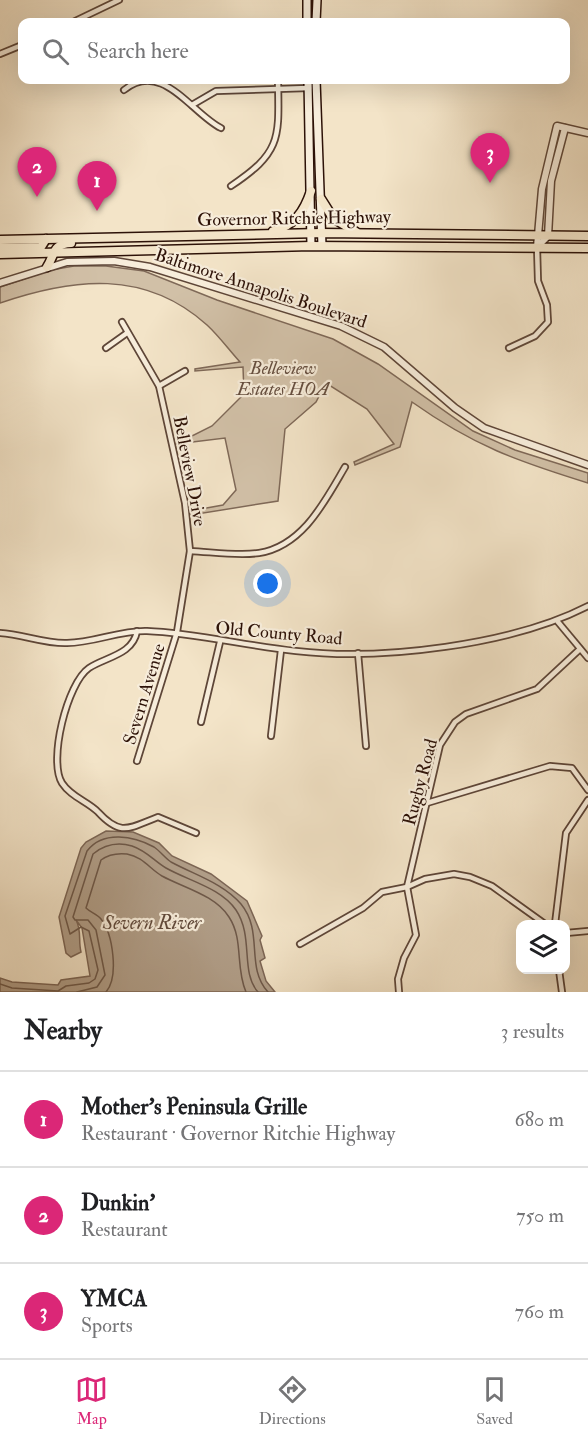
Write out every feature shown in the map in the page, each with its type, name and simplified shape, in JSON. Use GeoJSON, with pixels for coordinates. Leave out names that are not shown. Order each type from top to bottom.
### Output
{"type":"FeatureCollection","features":[{"type":"Feature","properties":{"kind":"highway"},"geometry":{"type":"LineString","coordinates":[[258,235],[293,222],[303,211],[311,190]]}},
{"type":"Feature","properties":{"kind":"highway"},"geometry":{"type":"LineString","coordinates":[[321,199],[333,218],[360,233]]}},
{"type":"Feature","properties":{"kind":"highway","name":"Governor Ritchie Highway"},"geometry":{"type":"LineString","coordinates":[[0,240],[311,233],[588,236]]}},
{"type":"Feature","properties":{"kind":"highway"},"geometry":{"type":"LineString","coordinates":[[47,267],[53,252],[62,243],[107,242],[127,237]]}},
{"type":"Feature","properties":{"kind":"highway"},"geometry":{"type":"LineString","coordinates":[[0,248],[41,247],[46,239]]}},
{"type":"Feature","properties":{"kind":"highway","name":"Governor Ritchie Highway"},"geometry":{"type":"LineString","coordinates":[[0,254],[311,246],[588,249]]}},
{"type":"Feature","properties":{"kind":"highway"},"geometry":{"type":"LineString","coordinates":[[111,261],[119,251]]}},
{"type":"Feature","properties":{"kind":"main road"},"geometry":{"type":"LineString","coordinates":[[307,0],[307,18]]}},
{"type":"Feature","properties":{"kind":"main road"},"geometry":{"type":"LineString","coordinates":[[316,0],[316,18]]}},
{"type":"Feature","properties":{"kind":"main road"},"geometry":{"type":"LineString","coordinates":[[308,84],[311,246]]}},
{"type":"Feature","properties":{"kind":"main road"},"geometry":{"type":"LineString","coordinates":[[316,84],[322,246]]}},
{"type":"Feature","properties":{"kind":"street"},"geometry":{"type":"LineString","coordinates":[[82,18],[118,0]]}},
{"type":"Feature","properties":{"kind":"street"},"geometry":{"type":"LineString","coordinates":[[0,54],[18,47]]}},
{"type":"Feature","properties":{"kind":"street"},"geometry":{"type":"LineString","coordinates":[[124,90],[132,84]]}},
{"type":"Feature","properties":{"kind":"street"},"geometry":{"type":"LineString","coordinates":[[161,84],[173,89],[221,128]]}},
{"type":"Feature","properties":{"kind":"street"},"geometry":{"type":"LineString","coordinates":[[231,186],[258,167],[273,148],[278,134],[278,84]]}},
{"type":"Feature","properties":{"kind":"street"},"geometry":{"type":"LineString","coordinates":[[192,105],[216,91],[316,88]]}},
{"type":"Feature","properties":{"kind":"street"},"geometry":{"type":"LineString","coordinates":[[544,235],[542,189],[557,126],[588,133]]}},
{"type":"Feature","properties":{"kind":"street"},"geometry":{"type":"LineString","coordinates":[[509,348],[535,336],[548,322],[547,305],[537,281],[537,247],[544,235],[551,181],[565,128]]}},
{"type":"Feature","properties":{"kind":"street","name":"Baltimore Annapolis Boulevard"},"geometry":{"type":"LineString","coordinates":[[0,284],[47,267],[76,260],[111,261],[150,267],[358,332],[396,356],[455,408],[484,428],[588,465]]}},
{"type":"Feature","properties":{"kind":"street","name":"Belleview Drive"},"geometry":{"type":"LineString","coordinates":[[122,322],[127,333],[141,351],[159,386],[185,503],[190,551],[176,634]]}},
{"type":"Feature","properties":{"kind":"street"},"geometry":{"type":"LineString","coordinates":[[106,348],[127,333]]}},
{"type":"Feature","properties":{"kind":"street"},"geometry":{"type":"LineString","coordinates":[[159,386],[185,371]]}},
{"type":"Feature","properties":{"kind":"street"},"geometry":{"type":"LineString","coordinates":[[190,551],[260,552],[279,545],[313,519],[345,467]]}},
{"type":"Feature","properties":{"kind":"street","name":"Old County Road"},"geometry":{"type":"LineString","coordinates":[[0,633],[16,633],[64,644],[137,632],[176,634],[281,650],[358,653],[444,647],[506,635],[558,622],[588,606]]}},
{"type":"Feature","properties":{"kind":"street"},"geometry":{"type":"LineString","coordinates":[[558,622],[588,658]]}},
{"type":"Feature","properties":{"kind":"street"},"geometry":{"type":"LineString","coordinates":[[137,632],[135,639],[121,652],[85,671],[70,696],[60,722],[60,779],[74,795],[99,813],[112,826],[129,828],[158,817],[196,833]]}},
{"type":"Feature","properties":{"kind":"street","name":"Severn Avenue"},"geometry":{"type":"LineString","coordinates":[[137,761],[176,634]]}},
{"type":"Feature","properties":{"kind":"street"},"geometry":{"type":"LineString","coordinates":[[201,722],[220,642]]}},
{"type":"Feature","properties":{"kind":"street","name":"Rugby Road"},"geometry":{"type":"LineString","coordinates":[[399,992],[398,980],[404,958],[416,935],[406,887],[440,745],[455,722],[474,710],[537,689],[580,649]]}},
{"type":"Feature","properties":{"kind":"street"},"geometry":{"type":"LineString","coordinates":[[271,736],[281,650]]}},
{"type":"Feature","properties":{"kind":"street"},"geometry":{"type":"LineString","coordinates":[[358,653],[366,746]]}},
{"type":"Feature","properties":{"kind":"street"},"geometry":{"type":"LineString","coordinates":[[427,803],[502,779],[557,766],[572,768],[588,790]]}},
{"type":"Feature","properties":{"kind":"street"},"geometry":{"type":"LineString","coordinates":[[555,920],[566,833],[588,800]]}},
{"type":"Feature","properties":{"kind":"street"},"geometry":{"type":"LineString","coordinates":[[300,944],[363,908],[382,892],[406,887],[425,879],[454,874],[470,877],[498,890],[539,920]]}},
{"type":"Feature","properties":{"kind":"street"},"geometry":{"type":"LineString","coordinates":[[570,933],[588,931]]}},
{"type":"Feature","properties":{"kind":"street"},"geometry":{"type":"LineString","coordinates":[[560,974],[562,992]]}},
{"type":"Feature","properties":{"kind":"green space","name":"Belleview Estates HOA"},"geometry":{"type":"Polygon","coordinates":[[[74,266],[106,266],[144,271],[217,300],[333,339],[378,364],[473,431],[515,450],[588,473],[588,483],[497,451],[456,430],[412,402],[400,447],[355,465],[354,462],[394,444],[367,409],[326,383],[316,402],[285,429],[278,501],[191,515],[190,511],[223,505],[236,490],[225,438],[176,444],[212,426],[244,394],[243,367],[195,371],[195,369],[240,362],[207,325],[183,307],[159,294],[134,287],[81,284],[27,294],[0,303],[0,287],[51,270],[74,266]]]}},
{"type":"Feature","properties":{"kind":"water","name":"Severn River"},"geometry":{"type":"Polygon","coordinates":[[[106,831],[133,832],[159,843],[172,856],[211,874],[247,901],[262,936],[260,940],[265,958],[260,961],[266,981],[275,992],[0,992],[0,978],[12,982],[58,985],[61,980],[90,976],[82,928],[76,920],[81,952],[71,957],[66,953],[59,917],[81,848],[86,842],[106,831]]]}},
{"type":"Feature","properties":{"kind":"place","name":"YMCA"},"geometry":{"type":"Point","coordinates":[490,183]}},
{"type":"Feature","properties":{"kind":"place","name":"Dunkin'"},"geometry":{"type":"Point","coordinates":[37,197]}},
{"type":"Feature","properties":{"kind":"place","name":"Mother's Peninsula Grille"},"geometry":{"type":"Point","coordinates":[97,211]}}]}
